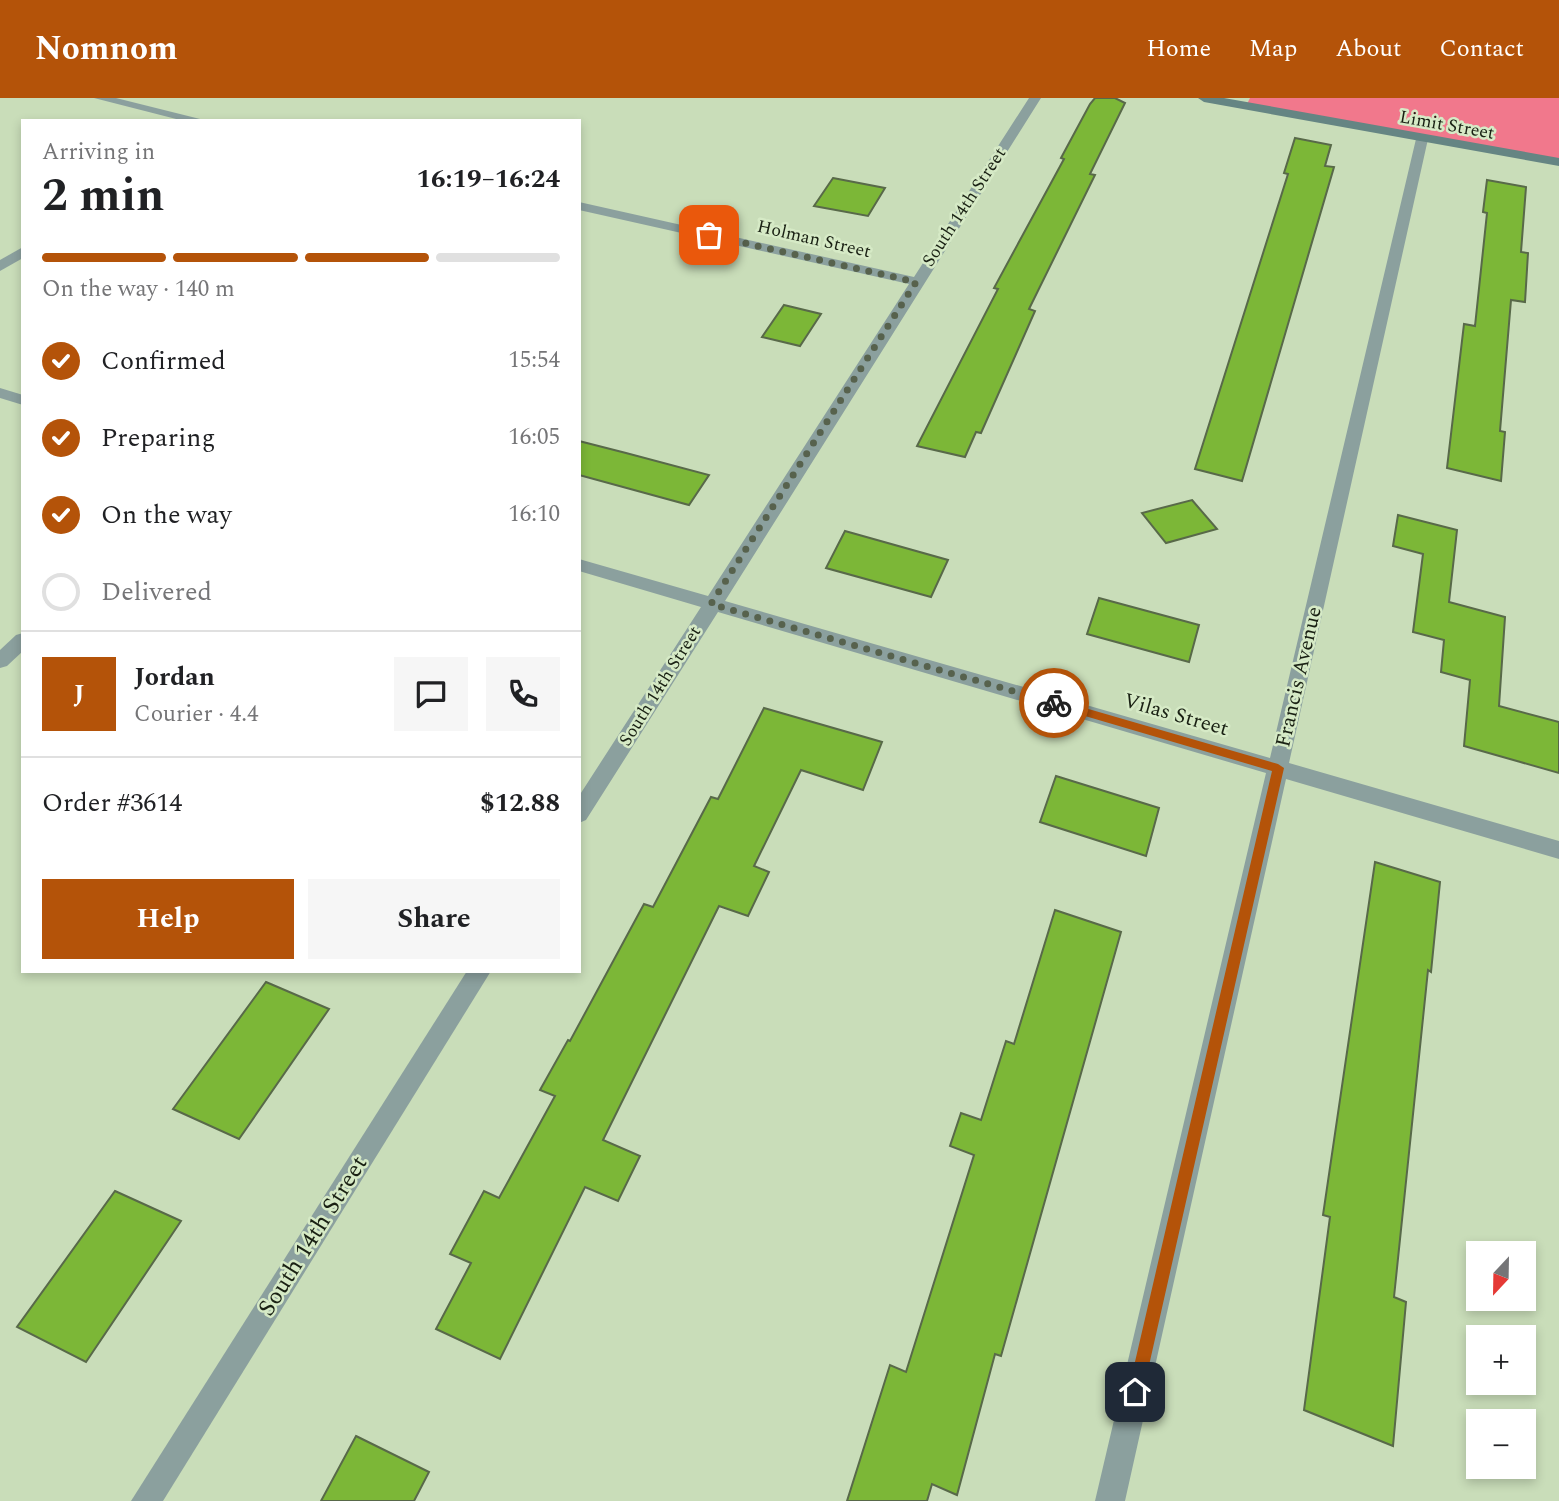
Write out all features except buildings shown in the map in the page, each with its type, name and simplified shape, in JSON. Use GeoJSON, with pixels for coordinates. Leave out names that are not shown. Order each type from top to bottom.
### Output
{"type":"FeatureCollection","features":[{"type":"Feature","properties":{"kind":"street"},"geometry":{"type":"LineString","coordinates":[[100,98],[193,119]]}},
{"type":"Feature","properties":{"kind":"street","name":"South 14th Street"},"geometry":{"type":"LineString","coordinates":[[581,811],[1035,98]]}},
{"type":"Feature","properties":{"kind":"street","name":"Limit Street"},"geometry":{"type":"LineString","coordinates":[[1204,98],[1559,162]]}},
{"type":"Feature","properties":{"kind":"street","name":"Francis Avenue"},"geometry":{"type":"LineString","coordinates":[[1110,1501],[1422,139]]}},
{"type":"Feature","properties":{"kind":"street","name":"Holman Street"},"geometry":{"type":"LineString","coordinates":[[581,206],[916,282]]}},
{"type":"Feature","properties":{"kind":"street"},"geometry":{"type":"LineString","coordinates":[[0,267],[21,252]]}},
{"type":"Feature","properties":{"kind":"street"},"geometry":{"type":"LineString","coordinates":[[0,393],[21,399]]}},
{"type":"Feature","properties":{"kind":"street","name":"Vilas Street"},"geometry":{"type":"LineString","coordinates":[[581,566],[1559,850]]}},
{"type":"Feature","properties":{"kind":"street"},"geometry":{"type":"LineString","coordinates":[[0,662],[21,642]]}},
{"type":"Feature","properties":{"kind":"street","name":"South 14th Street"},"geometry":{"type":"LineString","coordinates":[[146,1501],[479,973]]}},
{"type":"Feature","properties":{"kind":"shaded area"},"geometry":{"type":"Polygon","coordinates":[[[1250,98],[1559,98],[1559,162],[1246,106],[1250,98]]]}},
{"type":"Feature","properties":{"kind":"way so far"},"geometry":{"type":"LineString","coordinates":[[709,235],[916,282],[711,604],[1054,703]]}},
{"type":"Feature","properties":{"kind":"route"},"geometry":{"type":"LineString","coordinates":[[1054,703],[1278,768],[1135,1392]]}}]}
